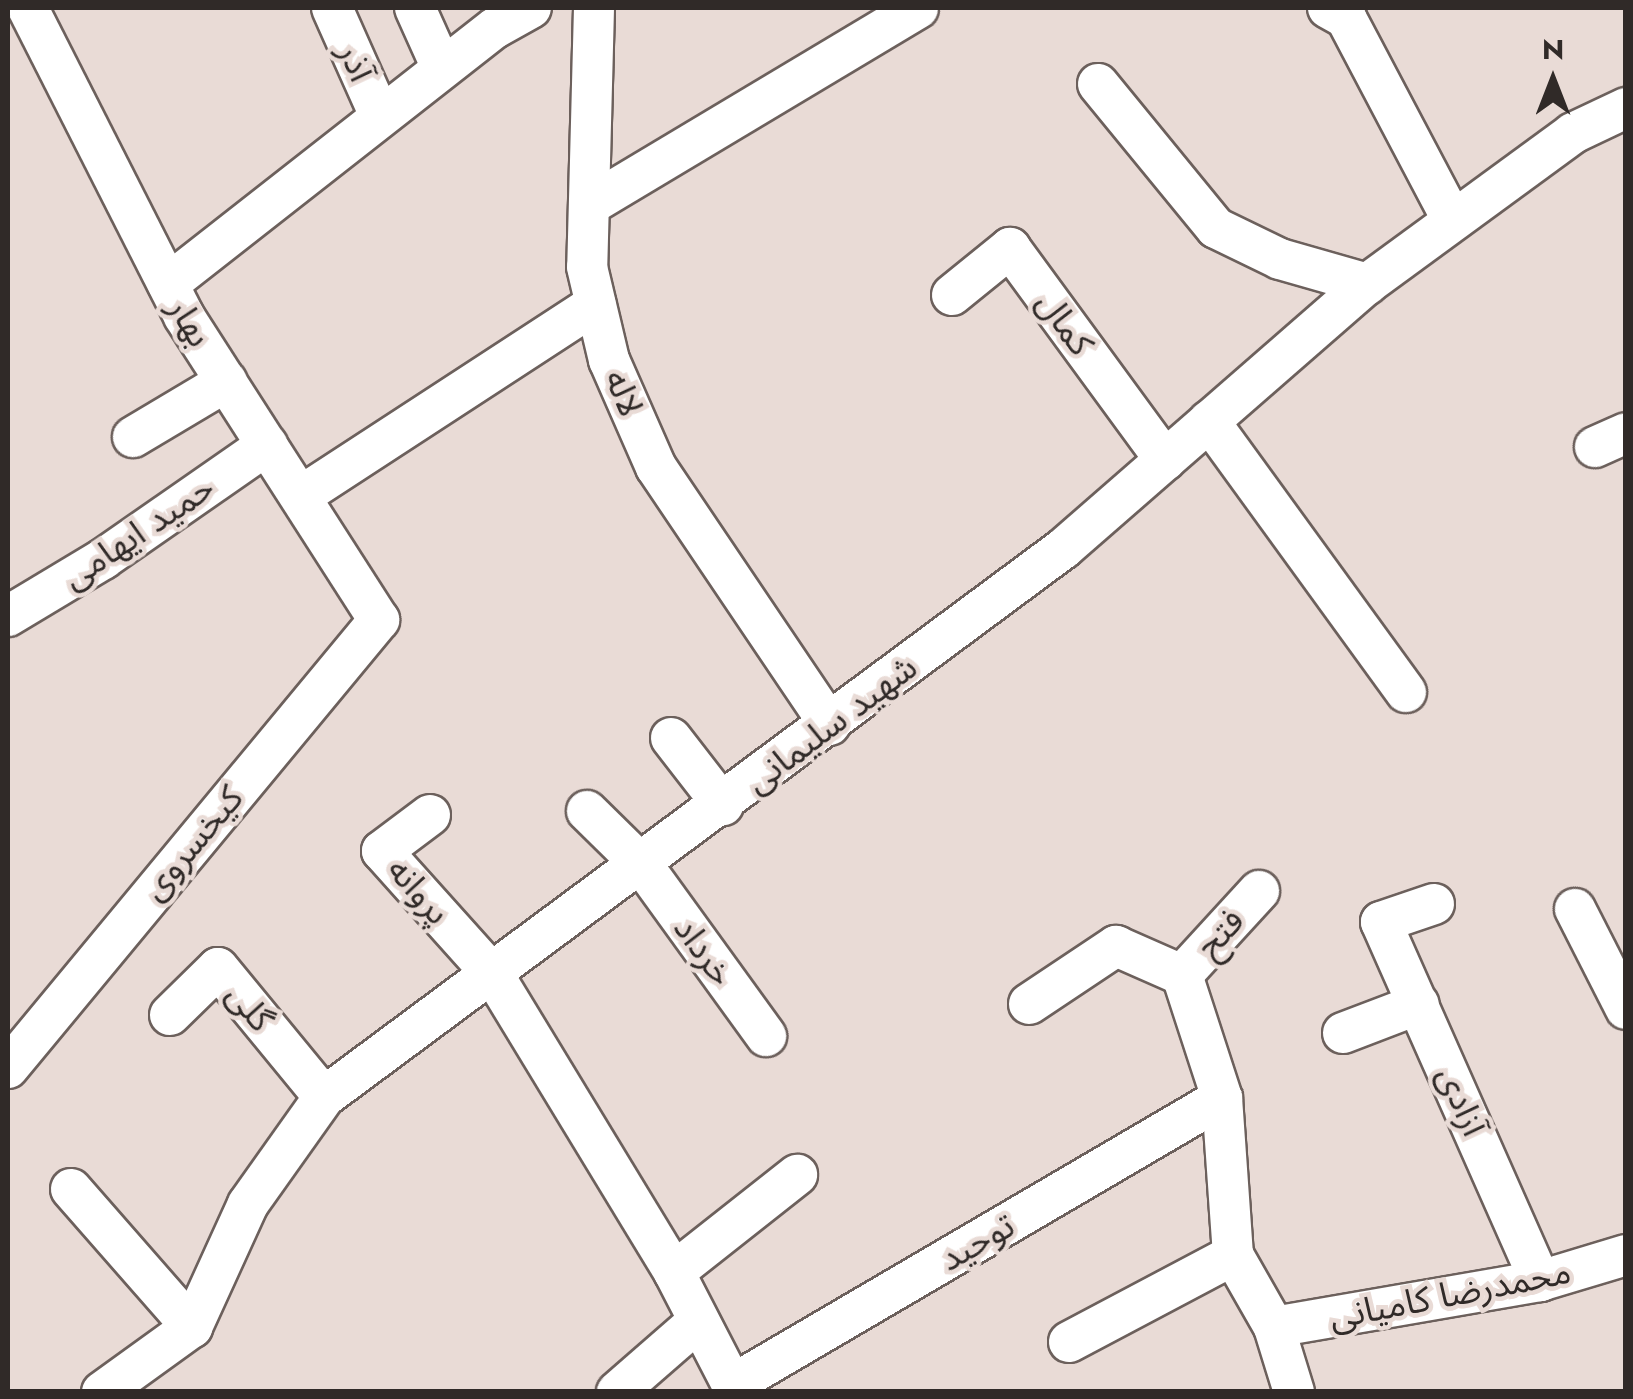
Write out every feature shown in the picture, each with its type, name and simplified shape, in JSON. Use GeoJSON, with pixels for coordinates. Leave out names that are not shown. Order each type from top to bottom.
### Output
{"type":"FeatureCollection","features":[{"type":"Feature","properties":{"kind":"street","name":"بهار"},"geometry":{"type":"LineString","coordinates":[[28,8],[168,284],[267,445],[304,494],[379,620]]}},
{"type":"Feature","properties":{"kind":"street","name":"آذر"},"geometry":{"type":"LineString","coordinates":[[332,8],[380,116]]}},
{"type":"Feature","properties":{"kind":"street"},"geometry":{"type":"LineString","coordinates":[[415,8],[442,68]]}},
{"type":"Feature","properties":{"kind":"street"},"geometry":{"type":"LineString","coordinates":[[168,284],[442,68],[531,8]]}},
{"type":"Feature","properties":{"kind":"street","name":"لاله"},"geometry":{"type":"LineString","coordinates":[[594,8],[588,267],[609,360],[656,467],[830,726]]}},
{"type":"Feature","properties":{"kind":"street"},"geometry":{"type":"LineString","coordinates":[[590,204],[918,8]]}},
{"type":"Feature","properties":{"kind":"street"},"geometry":{"type":"LineString","coordinates":[[1328,8],[1346,18],[1454,221]]}},
{"type":"Feature","properties":{"kind":"street"},"geometry":{"type":"LineString","coordinates":[[1098,84],[1216,228],[1280,259],[1367,284]]}},
{"type":"Feature","properties":{"kind":"street","name":"شهید سلیمانی"},"geometry":{"type":"LineString","coordinates":[[103,1391],[192,1326],[248,1204],[324,1097],[643,866],[1064,548],[1367,284],[1573,134],[1626,108]]}},
{"type":"Feature","properties":{"kind":"street","name":"کمال"},"geometry":{"type":"LineString","coordinates":[[952,295],[1010,248],[1165,460]]}},
{"type":"Feature","properties":{"kind":"street"},"geometry":{"type":"LineString","coordinates":[[304,494],[596,304]]}},
{"type":"Feature","properties":{"kind":"street"},"geometry":{"type":"LineString","coordinates":[[133,437],[226,381]]}},
{"type":"Feature","properties":{"kind":"street"},"geometry":{"type":"LineString","coordinates":[[1208,422],[1406,692]]}},
{"type":"Feature","properties":{"kind":"street","name":"حمید ایهامی"},"geometry":{"type":"LineString","coordinates":[[8,616],[104,559],[267,445]]}},
{"type":"Feature","properties":{"kind":"street","name":"کیخسروی"},"geometry":{"type":"LineString","coordinates":[[8,1068],[379,620]]}},
{"type":"Feature","properties":{"kind":"street"},"geometry":{"type":"LineString","coordinates":[[670,738],[723,806]]}},
{"type":"Feature","properties":{"kind":"street","name":"خرداد"},"geometry":{"type":"LineString","coordinates":[[587,811],[643,866],[766,1036]]}},
{"type":"Feature","properties":{"kind":"street","name":"پروانه"},"geometry":{"type":"LineString","coordinates":[[430,814],[382,851],[494,976]]}},
{"type":"Feature","properties":{"kind":"street","name":"فتح"},"geometry":{"type":"LineString","coordinates":[[1182,974],[1259,891]]}},
{"type":"Feature","properties":{"kind":"street","name":"آزادی"},"geometry":{"type":"LineString","coordinates":[[1434,904],[1381,922],[1540,1281]]}},
{"type":"Feature","properties":{"kind":"street"},"geometry":{"type":"LineString","coordinates":[[1575,909],[1626,1009]]}},
{"type":"Feature","properties":{"kind":"street"},"geometry":{"type":"LineString","coordinates":[[1029,1004],[1116,946],[1182,974],[1222,1098],[1233,1255],[1274,1327],[1294,1392]]}},
{"type":"Feature","properties":{"kind":"street","name":"گلی"},"geometry":{"type":"LineString","coordinates":[[170,1015],[218,968],[324,1097]]}},
{"type":"Feature","properties":{"kind":"street"},"geometry":{"type":"LineString","coordinates":[[494,976],[674,1272],[696,1324],[734,1388]]}},
{"type":"Feature","properties":{"kind":"street"},"geometry":{"type":"LineString","coordinates":[[1342,1033],[1419,1004]]}},
{"type":"Feature","properties":{"kind":"street","name":"توحید"},"geometry":{"type":"LineString","coordinates":[[734,1388],[1222,1098]]}},
{"type":"Feature","properties":{"kind":"street"},"geometry":{"type":"LineString","coordinates":[[674,1272],[798,1175]]}},
{"type":"Feature","properties":{"kind":"street"},"geometry":{"type":"LineString","coordinates":[[71,1190],[192,1326]]}},
{"type":"Feature","properties":{"kind":"street"},"geometry":{"type":"LineString","coordinates":[[1069,1342],[1233,1255]]}},
{"type":"Feature","properties":{"kind":"street","name":"محمدرضا کامیانی"},"geometry":{"type":"LineString","coordinates":[[1274,1327],[1540,1281],[1626,1255]]}},
{"type":"Feature","properties":{"kind":"street"},"geometry":{"type":"LineString","coordinates":[[617,1392],[696,1324]]}}]}
